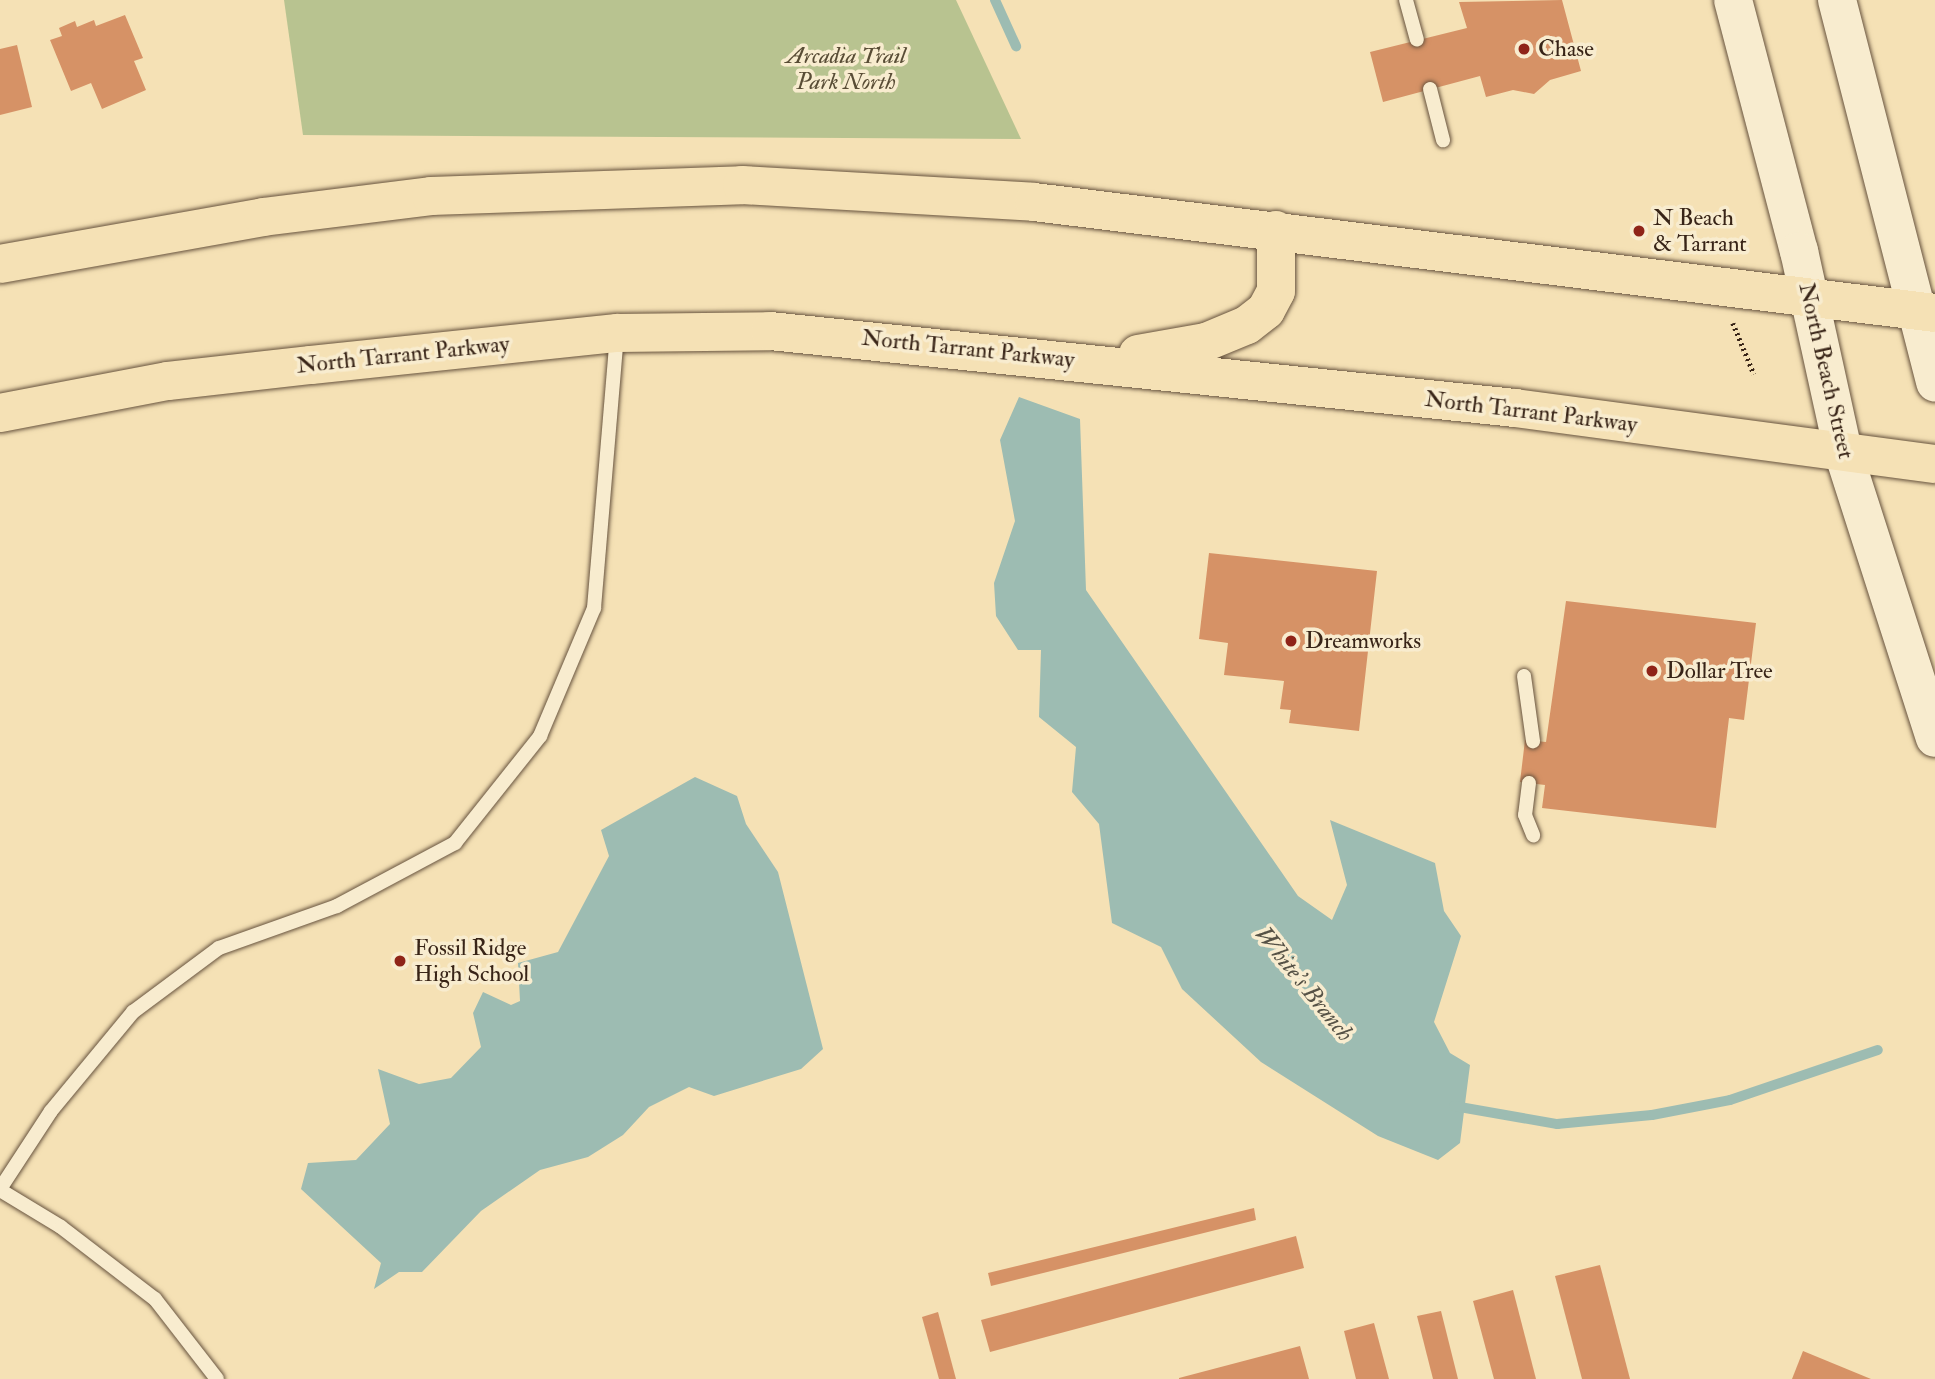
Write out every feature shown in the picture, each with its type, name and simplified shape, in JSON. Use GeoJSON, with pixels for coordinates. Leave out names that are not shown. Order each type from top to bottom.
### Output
{"type":"FeatureCollection","features":[{"type":"Feature","properties":{"kind":"main road","name":"North Beach Street"},"geometry":{"type":"LineString","coordinates":[[1733,0],[1809,299],[1844,455],[1935,738]]}},
{"type":"Feature","properties":{"kind":"main road"},"geometry":{"type":"LineString","coordinates":[[1837,0],[1926,312],[1935,383]]}},
{"type":"Feature","properties":{"kind":"main road"},"geometry":{"type":"LineString","coordinates":[[0,264],[262,217],[431,196],[580,187],[742,185],[1034,202],[1926,312]]}},
{"type":"Feature","properties":{"kind":"main road"},"geometry":{"type":"LineString","coordinates":[[1094,362],[1206,342],[1247,325],[1266,310],[1276,291],[1276,230]]}},
{"type":"Feature","properties":{"kind":"main road","name":"North Tarrant Parkway"},"geometry":{"type":"LineString","coordinates":[[0,413],[168,381],[617,333],[771,331],[1094,362],[1515,408],[1844,455],[1935,464]]}},
{"type":"Feature","properties":{"kind":"lane"},"geometry":{"type":"LineString","coordinates":[[1406,0],[1417,40]]}},
{"type":"Feature","properties":{"kind":"lane"},"geometry":{"type":"LineString","coordinates":[[1430,89],[1443,140]]}},
{"type":"Feature","properties":{"kind":"lane"},"geometry":{"type":"LineString","coordinates":[[217,1379],[155,1299],[61,1227],[0,1189],[51,1111],[133,1012],[219,948],[337,906],[455,843],[540,736],[594,608],[617,333]]}},
{"type":"Feature","properties":{"kind":"lane"},"geometry":{"type":"LineString","coordinates":[[1524,676],[1534,741]]}},
{"type":"Feature","properties":{"kind":"lane"},"geometry":{"type":"LineString","coordinates":[[1529,783],[1525,815],[1533,835]]}},
{"type":"Feature","properties":{"kind":"path"},"geometry":{"type":"LineString","coordinates":[[1729,314],[1754,374]]}},
{"type":"Feature","properties":{"kind":"green space","name":"Arcadia Trail Park North"},"geometry":{"type":"Polygon","coordinates":[[[284,0],[956,0],[1021,139],[303,135],[284,0]]]}},
{"type":"Feature","properties":{"kind":"water"},"geometry":{"type":"Polygon","coordinates":[[[1019,397],[1080,419],[1086,590],[1298,896],[1332,920],[1347,885],[1330,820],[1435,863],[1444,911],[1461,936],[1434,1022],[1450,1053],[1470,1065],[1460,1143],[1438,1160],[1378,1136],[1261,1062],[1182,989],[1161,947],[1112,923],[1099,824],[1072,792],[1076,747],[1039,717],[1041,650],[1018,650],[996,616],[994,583],[1015,521],[1000,440],[1019,397]]]}},
{"type":"Feature","properties":{"kind":"water"},"geometry":{"type":"Polygon","coordinates":[[[695,777],[737,796],[746,824],[778,872],[823,1049],[801,1069],[714,1096],[689,1087],[649,1107],[623,1135],[588,1157],[540,1170],[481,1211],[422,1272],[399,1272],[374,1289],[381,1263],[301,1189],[308,1163],[356,1160],[390,1124],[378,1069],[419,1084],[451,1078],[481,1047],[473,1013],[483,992],[511,1005],[520,1001],[518,963],[558,952],[609,856],[601,830],[695,777]]]}},
{"type":"Feature","properties":{"kind":"building","name":"Chase"},"geometry":{"type":"Polygon","coordinates":[[[1562,0],[1581,71],[1550,80],[1534,94],[1513,90],[1486,97],[1480,76],[1383,102],[1370,52],[1467,28],[1459,2],[1562,0]]]}},
{"type":"Feature","properties":{"kind":"building"},"geometry":{"type":"Polygon","coordinates":[[[125,15],[143,58],[134,61],[146,90],[102,109],[91,83],[71,91],[50,40],[62,36],[59,28],[75,21],[77,27],[94,20],[96,26],[125,15]]]}},
{"type":"Feature","properties":{"kind":"building"},"geometry":{"type":"Polygon","coordinates":[[[17,45],[32,107],[0,115],[0,49],[17,45]]]}},
{"type":"Feature","properties":{"kind":"building","name":"Dreamworks"},"geometry":{"type":"Polygon","coordinates":[[[1209,553],[1377,571],[1359,731],[1289,723],[1291,710],[1280,709],[1284,681],[1224,675],[1228,643],[1199,639],[1209,553]]]}},
{"type":"Feature","properties":{"kind":"building","name":"Dollar Tree"},"geometry":{"type":"Polygon","coordinates":[[[1566,601],[1756,623],[1744,720],[1729,718],[1716,828],[1542,808],[1545,785],[1520,782],[1525,740],[1546,742],[1566,601]]]}},
{"type":"Feature","properties":{"kind":"building"},"geometry":{"type":"Polygon","coordinates":[[[1254,1208],[1256,1220],[991,1286],[988,1273],[1254,1208]]]}},
{"type":"Feature","properties":{"kind":"building"},"geometry":{"type":"Polygon","coordinates":[[[1296,1236],[1304,1268],[990,1352],[981,1320],[1296,1236]]]}},
{"type":"Feature","properties":{"kind":"building"},"geometry":{"type":"Polygon","coordinates":[[[1600,1265],[1630,1379],[1582,1379],[1555,1276],[1600,1265]]]}},
{"type":"Feature","properties":{"kind":"building"},"geometry":{"type":"Polygon","coordinates":[[[1513,1290],[1536,1379],[1494,1379],[1473,1301],[1513,1290]]]}},
{"type":"Feature","properties":{"kind":"building"},"geometry":{"type":"Polygon","coordinates":[[[1441,1311],[1458,1379],[1433,1379],[1417,1316],[1441,1311]]]}},
{"type":"Feature","properties":{"kind":"building"},"geometry":{"type":"Polygon","coordinates":[[[938,1312],[956,1379],[939,1379],[922,1317],[938,1312]]]}},
{"type":"Feature","properties":{"kind":"building"},"geometry":{"type":"Polygon","coordinates":[[[1374,1323],[1389,1379],[1356,1379],[1344,1331],[1374,1323]]]}},
{"type":"Feature","properties":{"kind":"building"},"geometry":{"type":"Polygon","coordinates":[[[1300,1346],[1309,1379],[1179,1379],[1179,1378],[1300,1346]]]}},
{"type":"Feature","properties":{"kind":"building"},"geometry":{"type":"Polygon","coordinates":[[[1803,1351],[1871,1379],[1792,1379],[1803,1351]]]}},
{"type":"Feature","properties":{"kind":"waterway","name":"White's Branch"},"geometry":{"type":"LineString","coordinates":[[995,0],[1016,46]]}},
{"type":"Feature","properties":{"kind":"waterway","name":"White's Branch"},"geometry":{"type":"LineString","coordinates":[[1454,1106],[1557,1124],[1652,1115],[1730,1100],[1878,1050]]}},
{"type":"Feature","properties":{"kind":"place","name":"Chase"},"geometry":{"type":"Point","coordinates":[1524,49]}},
{"type":"Feature","properties":{"kind":"place","name":"N Beach & Tarrant"},"geometry":{"type":"Point","coordinates":[1639,231]}},
{"type":"Feature","properties":{"kind":"place","name":"Dreamworks"},"geometry":{"type":"Point","coordinates":[1291,641]}},
{"type":"Feature","properties":{"kind":"place","name":"Dollar Tree"},"geometry":{"type":"Point","coordinates":[1652,671]}},
{"type":"Feature","properties":{"kind":"place","name":"Fossil Ridge High School"},"geometry":{"type":"Point","coordinates":[400,961]}}]}
